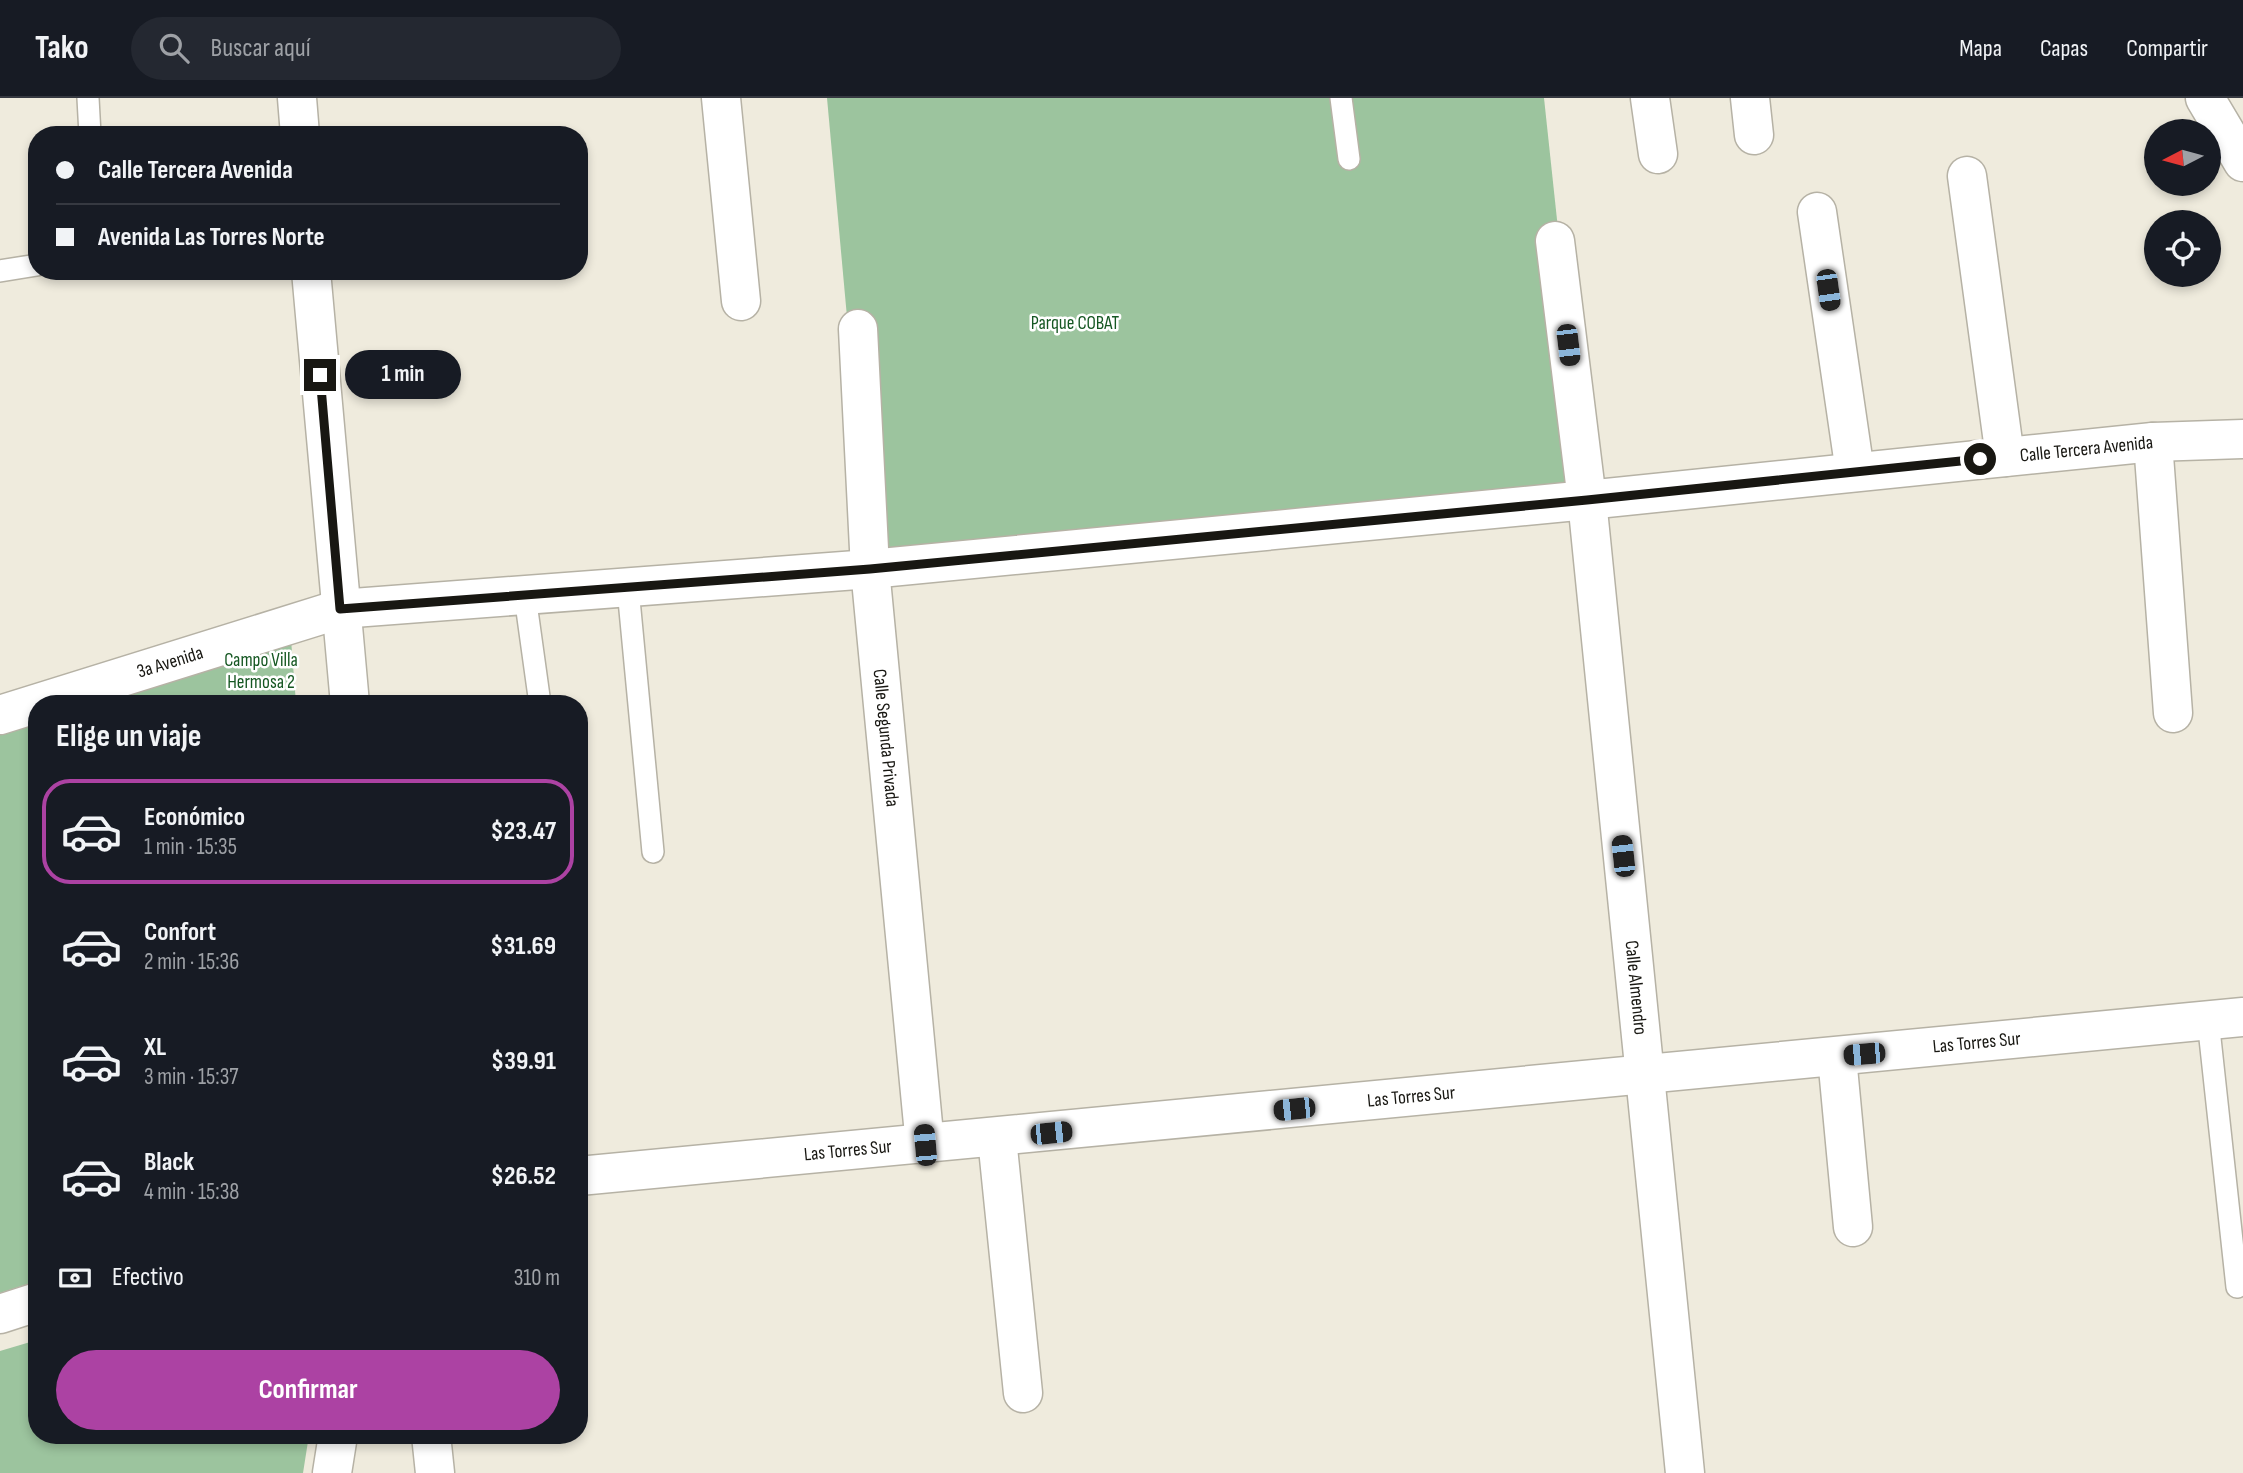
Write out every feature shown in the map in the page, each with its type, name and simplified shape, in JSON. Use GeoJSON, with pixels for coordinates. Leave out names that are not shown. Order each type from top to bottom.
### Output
{"type":"FeatureCollection","features":[{"type":"Feature","properties":{"kind":"street"},"geometry":{"type":"LineString","coordinates":[[296,98],[299,126]]}},
{"type":"Feature","properties":{"kind":"street"},"geometry":{"type":"LineString","coordinates":[[721,98],[741,302]]}},
{"type":"Feature","properties":{"kind":"street"},"geometry":{"type":"LineString","coordinates":[[1650,98],[1658,154]]}},
{"type":"Feature","properties":{"kind":"street"},"geometry":{"type":"LineString","coordinates":[[2205,98],[2243,162]]}},
{"type":"Feature","properties":{"kind":"street"},"geometry":{"type":"LineString","coordinates":[[1967,176],[2005,457]]}},
{"type":"Feature","properties":{"kind":"street"},"geometry":{"type":"LineString","coordinates":[[1817,212],[1855,472]]}},
{"type":"Feature","properties":{"kind":"street","name":"Calle Almendro"},"geometry":{"type":"LineString","coordinates":[[1555,241],[1587,500],[1685,1473]]}},
{"type":"Feature","properties":{"kind":"street"},"geometry":{"type":"LineString","coordinates":[[312,280],[349,695]]}},
{"type":"Feature","properties":{"kind":"street","name":"Calle Segunda Privada"},"geometry":{"type":"LineString","coordinates":[[858,329],[870,569],[925,1145]]}},
{"type":"Feature","properties":{"kind":"street","name":"Calle Tercera Avenida"},"geometry":{"type":"LineString","coordinates":[[340,609],[870,569],[2153,442],[2243,439]]}},
{"type":"Feature","properties":{"kind":"street"},"geometry":{"type":"LineString","coordinates":[[2153,442],[2174,713]]}},
{"type":"Feature","properties":{"kind":"street","name":"3a Avenida"},"geometry":{"type":"LineString","coordinates":[[64,695],[340,609]]}},
{"type":"Feature","properties":{"kind":"street","name":"3a Avenida"},"geometry":{"type":"LineString","coordinates":[[0,715],[28,706]]}},
{"type":"Feature","properties":{"kind":"street","name":"Las Torres Sur"},"geometry":{"type":"LineString","coordinates":[[588,1175],[2225,1019]]}},
{"type":"Feature","properties":{"kind":"street"},"geometry":{"type":"LineString","coordinates":[[1837,1056],[1853,1227]]}},
{"type":"Feature","properties":{"kind":"street"},"geometry":{"type":"LineString","coordinates":[[996,1138],[1023,1393]]}},
{"type":"Feature","properties":{"kind":"street"},"geometry":{"type":"LineString","coordinates":[[0,1314],[28,1305]]}},
{"type":"Feature","properties":{"kind":"street"},"geometry":{"type":"LineString","coordinates":[[332,1473],[337,1444]]}},
{"type":"Feature","properties":{"kind":"street"},"geometry":{"type":"LineString","coordinates":[[432,1444],[435,1473]]}},
{"type":"Feature","properties":{"kind":"lane"},"geometry":{"type":"LineString","coordinates":[[88,98],[90,126]]}},
{"type":"Feature","properties":{"kind":"lane"},"geometry":{"type":"LineString","coordinates":[[1341,98],[1349,159]]}},
{"type":"Feature","properties":{"kind":"lane"},"geometry":{"type":"LineString","coordinates":[[0,271],[28,266]]}},
{"type":"Feature","properties":{"kind":"lane"},"geometry":{"type":"LineString","coordinates":[[628,589],[653,852]]}},
{"type":"Feature","properties":{"kind":"lane"},"geometry":{"type":"LineString","coordinates":[[525,596],[539,695]]}},
{"type":"Feature","properties":{"kind":"lane"},"geometry":{"type":"LineString","coordinates":[[2225,1019],[2237,1287]]}},
{"type":"Feature","properties":{"kind":"green space","name":"Parque COBAT"},"geometry":{"type":"Polygon","coordinates":[[[827,98],[1544,98],[1587,500],[870,569],[827,98]]]}},
{"type":"Feature","properties":{"kind":"green space","name":"Campo Villa Hermosa 2"},"geometry":{"type":"Polygon","coordinates":[[[290,627],[295,695],[82,695],[290,627]]]}},
{"type":"Feature","properties":{"kind":"green space"},"geometry":{"type":"Polygon","coordinates":[[[28,713],[28,1284],[0,1293],[0,722],[28,713]]]}},
{"type":"Feature","properties":{"kind":"green space"},"geometry":{"type":"Polygon","coordinates":[[[28,1343],[28,1444],[308,1444],[303,1473],[0,1473],[0,1351],[28,1343]]]}},
{"type":"Feature","properties":{"kind":"route"},"geometry":{"type":"LineString","coordinates":[[320,375],[340,609],[870,569],[1980,459]]}}]}
